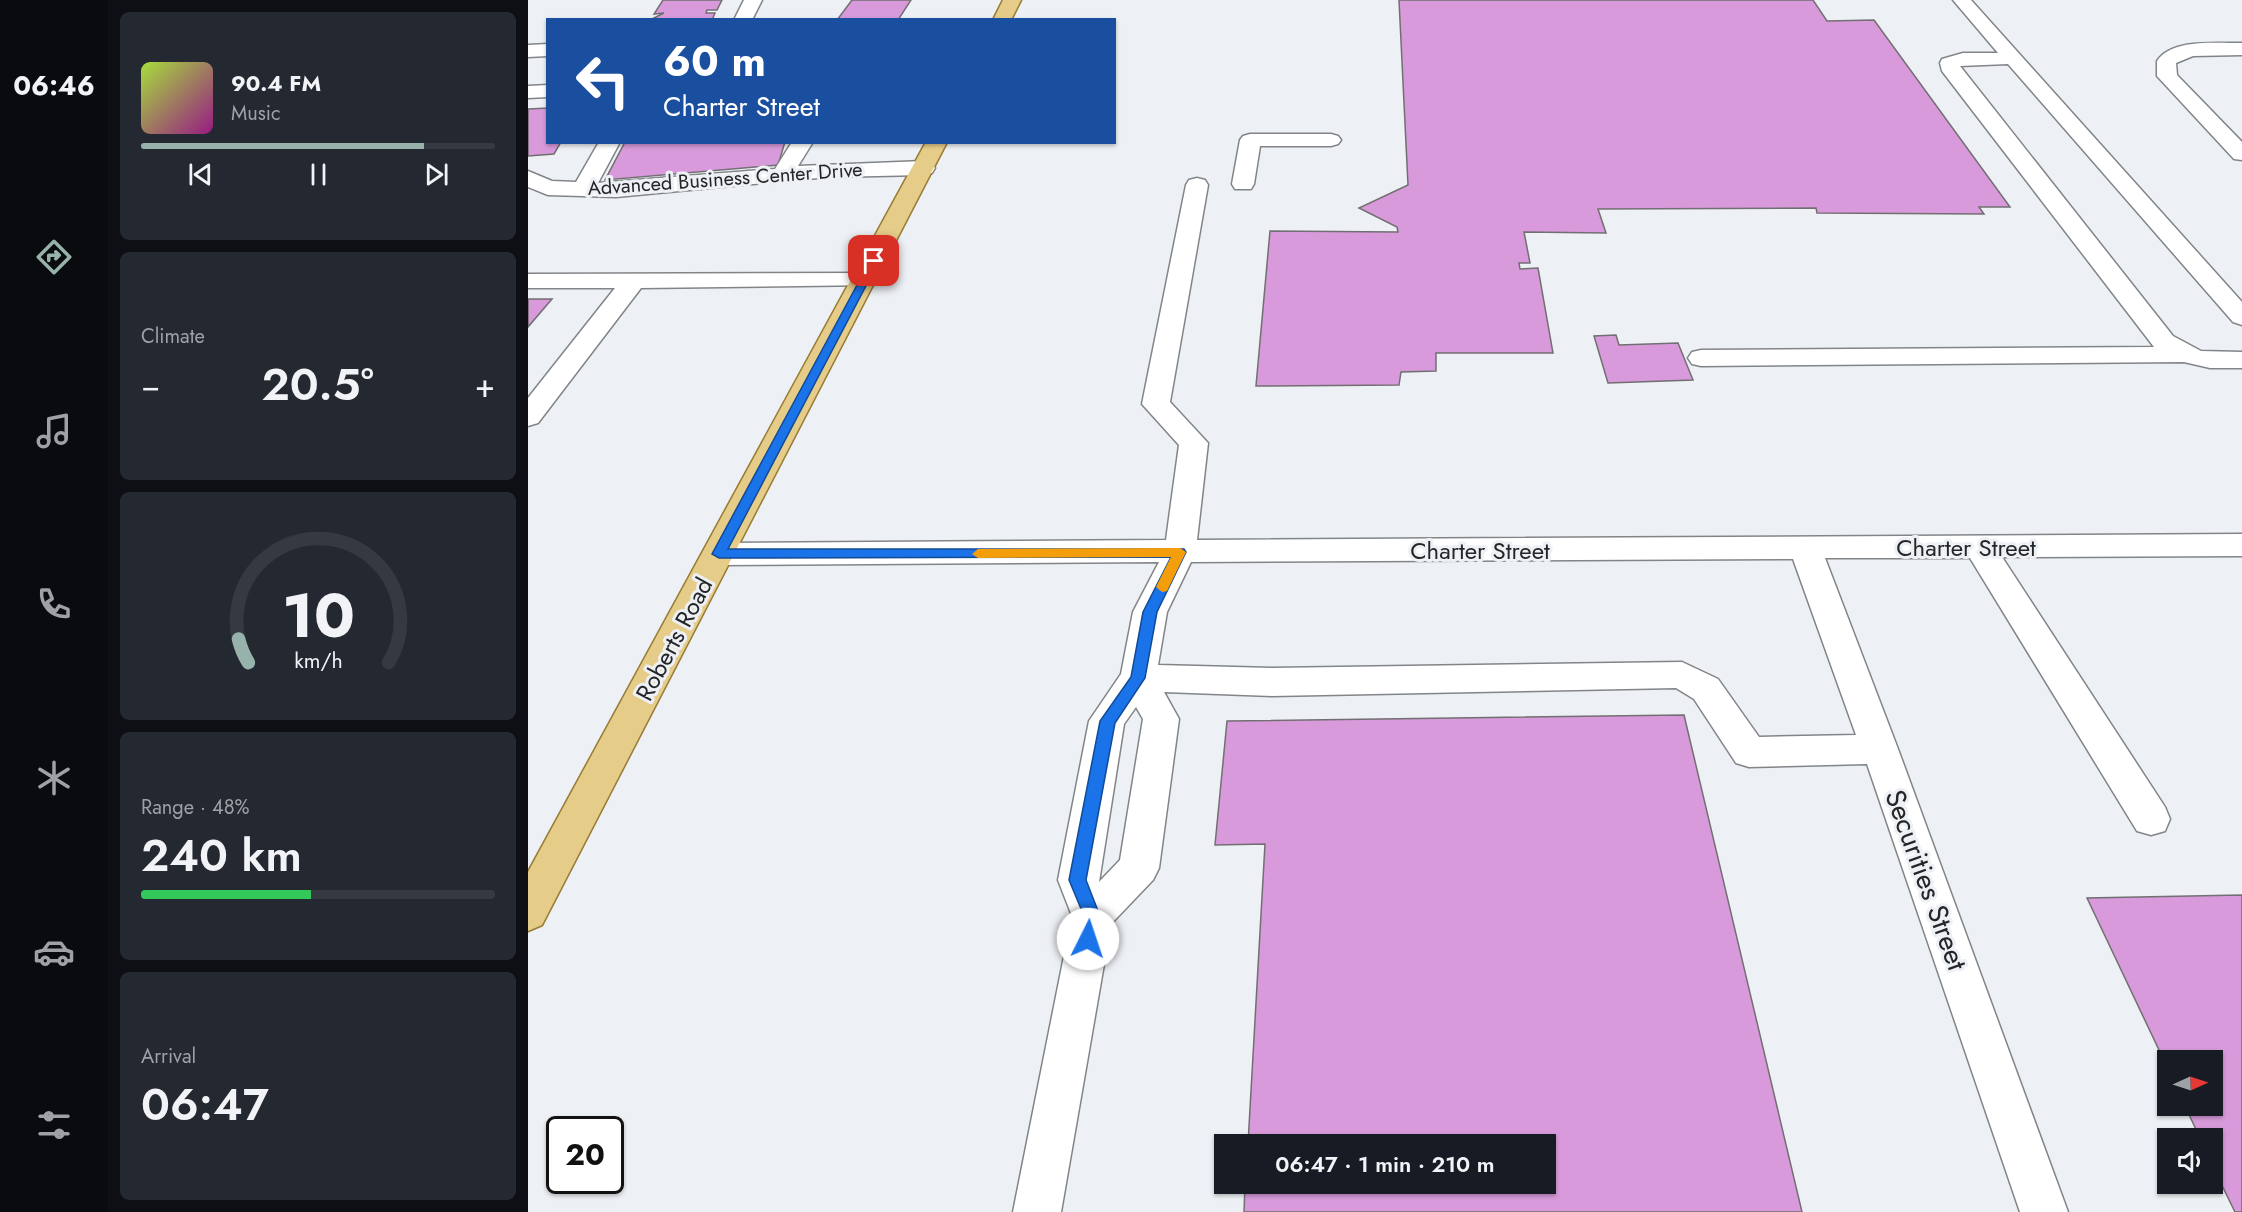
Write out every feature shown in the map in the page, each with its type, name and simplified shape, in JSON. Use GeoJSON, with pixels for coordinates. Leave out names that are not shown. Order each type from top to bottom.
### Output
{"type":"FeatureCollection","features":[{"type":"Feature","properties":{"kind":"main road"},"geometry":{"type":"LineString","coordinates":[[1003,18],[1012,0]]}},
{"type":"Feature","properties":{"kind":"main road","name":"Roberts Road"},"geometry":{"type":"LineString","coordinates":[[528,912],[936,144]]}},
{"type":"Feature","properties":{"kind":"street"},"geometry":{"type":"LineString","coordinates":[[744,18],[753,0]]}},
{"type":"Feature","properties":{"kind":"street"},"geometry":{"type":"LineString","coordinates":[[1962,0],[2242,317]]}},
{"type":"Feature","properties":{"kind":"street"},"geometry":{"type":"LineString","coordinates":[[2242,49],[2196,50],[2176,54],[2166,61],[2167,76],[2242,154]]}},
{"type":"Feature","properties":{"kind":"street"},"geometry":{"type":"LineString","coordinates":[[528,51],[546,50]]}},
{"type":"Feature","properties":{"kind":"street"},"geometry":{"type":"LineString","coordinates":[[2013,58],[1963,60],[1949,63],[1952,71],[2164,342],[2182,354]]}},
{"type":"Feature","properties":{"kind":"street"},"geometry":{"type":"LineString","coordinates":[[528,92],[546,91]]}},
{"type":"Feature","properties":{"kind":"street"},"geometry":{"type":"LineString","coordinates":[[1243,184],[1250,140],[1332,140]]}},
{"type":"Feature","properties":{"kind":"street"},"geometry":{"type":"LineString","coordinates":[[583,190],[609,144]]}},
{"type":"Feature","properties":{"kind":"street"},"geometry":{"type":"LineString","coordinates":[[782,174],[802,144]]}},
{"type":"Feature","properties":{"kind":"street","name":"Advanced Business Center Drive"},"geometry":{"type":"LineString","coordinates":[[528,178],[548,188],[616,190],[829,170],[924,168]]}},
{"type":"Feature","properties":{"kind":"street"},"geometry":{"type":"LineString","coordinates":[[1037,1212],[1092,916],[1078,880],[1107,721],[1138,678],[1150,612],[1180,552],[1194,443],[1156,404],[1197,185]]}},
{"type":"Feature","properties":{"kind":"street"},"geometry":{"type":"LineString","coordinates":[[528,281],[865,280]]}},
{"type":"Feature","properties":{"kind":"street"},"geometry":{"type":"LineString","coordinates":[[528,417],[634,281]]}},
{"type":"Feature","properties":{"kind":"street"},"geometry":{"type":"LineString","coordinates":[[1701,358],[2182,354],[2208,361],[2242,360]]}},
{"type":"Feature","properties":{"kind":"street","name":"Charter Street"},"geometry":{"type":"LineString","coordinates":[[719,554],[2242,545]]}},
{"type":"Feature","properties":{"kind":"street"},"geometry":{"type":"LineString","coordinates":[[1978,547],[2151,819]]}},
{"type":"Feature","properties":{"kind":"street","name":"Securities Street"},"geometry":{"type":"LineString","coordinates":[[1805,548],[1880,749],[2044,1212]]}},
{"type":"Feature","properties":{"kind":"street"},"geometry":{"type":"LineString","coordinates":[[1138,678],[1272,682],[1682,675],[1706,689],[1749,752],[1880,749]]}},
{"type":"Feature","properties":{"kind":"street"},"geometry":{"type":"LineString","coordinates":[[1092,916],[1139,868],[1161,719],[1138,678]]}},
{"type":"Feature","properties":{"kind":"building"},"geometry":{"type":"Polygon","coordinates":[[[663,0],[722,0],[717,10],[707,10],[706,13],[715,13],[713,18],[654,18],[664,13],[654,14],[663,0]]]}},
{"type":"Feature","properties":{"kind":"building"},"geometry":{"type":"Polygon","coordinates":[[[852,0],[911,0],[899,18],[838,18],[852,0]]]}},
{"type":"Feature","properties":{"kind":"building"},"geometry":{"type":"Polygon","coordinates":[[[1399,0],[1813,0],[1827,21],[1874,20],[2010,207],[1979,207],[1984,214],[1817,213],[1816,208],[1598,209],[1606,233],[1524,232],[1530,263],[1519,263],[1520,269],[1538,268],[1553,353],[1436,353],[1436,371],[1401,372],[1399,385],[1256,386],[1270,231],[1398,232],[1397,227],[1359,208],[1408,185],[1399,0]]]}},
{"type":"Feature","properties":{"kind":"building"},"geometry":{"type":"Polygon","coordinates":[[[546,108],[546,144],[560,144],[554,154],[528,156],[528,109],[546,108]]]}},
{"type":"Feature","properties":{"kind":"building"},"geometry":{"type":"Polygon","coordinates":[[[624,144],[784,144],[778,165],[605,180],[624,144]]]}},
{"type":"Feature","properties":{"kind":"building"},"geometry":{"type":"Polygon","coordinates":[[[528,299],[552,299],[528,327],[528,299]]]}},
{"type":"Feature","properties":{"kind":"building"},"geometry":{"type":"Polygon","coordinates":[[[1616,335],[1619,345],[1678,343],[1693,380],[1608,383],[1594,336],[1616,335]]]}},
{"type":"Feature","properties":{"kind":"building"},"geometry":{"type":"Polygon","coordinates":[[[1684,715],[1802,1212],[1244,1212],[1245,1194],[1556,1194],[1556,1134],[1249,1134],[1265,844],[1215,845],[1227,721],[1684,715]]]}},
{"type":"Feature","properties":{"kind":"building"},"geometry":{"type":"Polygon","coordinates":[[[2242,895],[2242,1212],[2235,1212],[2223,1187],[2223,1128],[2195,1128],[2190,1116],[2223,1116],[2223,1050],[2159,1050],[2087,898],[2242,895]]]}},
{"type":"Feature","properties":{"kind":"slow traffic"},"geometry":{"type":"LineString","coordinates":[[978,554],[1180,552],[1162,587]]}},
{"type":"Feature","properties":{"kind":"route"},"geometry":{"type":"LineString","coordinates":[[874,261],[719,554],[1180,552],[1150,612],[1138,678],[1107,721],[1078,880],[1092,916],[1088,939]]}}]}
